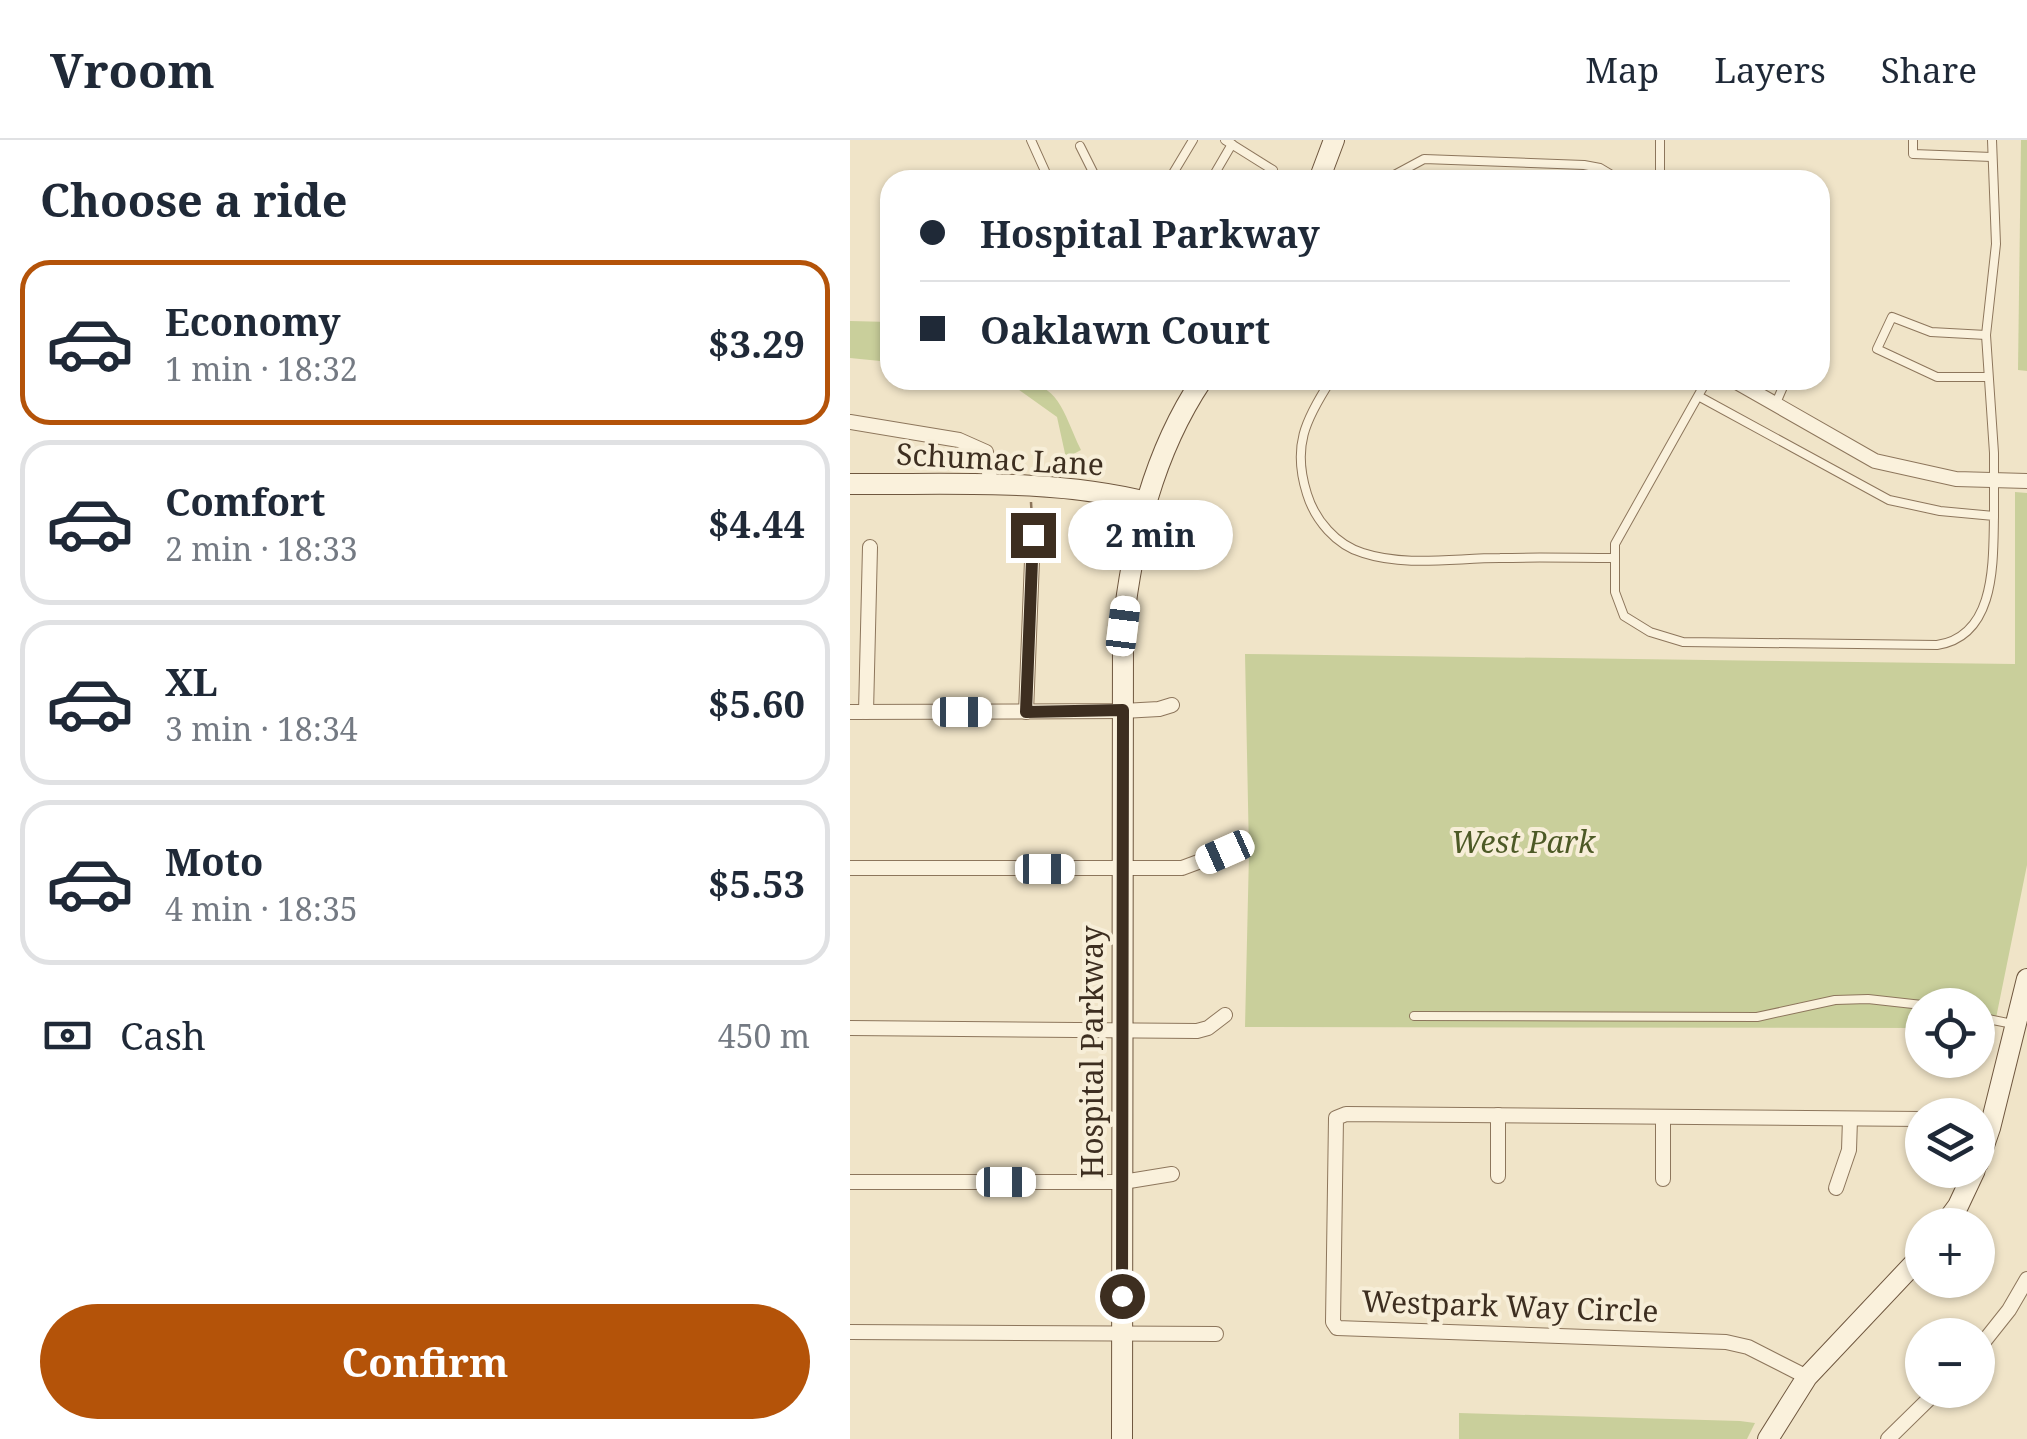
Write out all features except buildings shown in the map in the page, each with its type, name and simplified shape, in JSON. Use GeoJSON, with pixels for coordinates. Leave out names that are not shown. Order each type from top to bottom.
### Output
{"type":"FeatureCollection","features":[{"type":"Feature","properties":{"kind":"street"},"geometry":{"type":"LineString","coordinates":[[1325,170],[1334,140]]}},
{"type":"Feature","properties":{"kind":"street","name":"Hospital Parkway"},"geometry":{"type":"LineString","coordinates":[[1122,1439],[1124,610],[1130,561],[1166,444],[1196,390]]}},
{"type":"Feature","properties":{"kind":"street"},"geometry":{"type":"LineString","coordinates":[[1751,390],[1876,461],[1956,478],[2027,481]]}},
{"type":"Feature","properties":{"kind":"street"},"geometry":{"type":"LineString","coordinates":[[850,422],[958,440],[986,452],[991,486]]}},
{"type":"Feature","properties":{"kind":"street","name":"Schumac Lane"},"geometry":{"type":"LineString","coordinates":[[850,484],[1030,486],[1109,493],[1147,502]]}},
{"type":"Feature","properties":{"kind":"street"},"geometry":{"type":"LineString","coordinates":[[1026,712],[1033,535]]}},
{"type":"Feature","properties":{"kind":"street"},"geometry":{"type":"LineString","coordinates":[[866,712],[870,548]]}},
{"type":"Feature","properties":{"kind":"street"},"geometry":{"type":"LineString","coordinates":[[850,712],[1159,710],[1172,705]]}},
{"type":"Feature","properties":{"kind":"street"},"geometry":{"type":"LineString","coordinates":[[850,868],[1182,868],[1225,852]]}},
{"type":"Feature","properties":{"kind":"street"},"geometry":{"type":"LineString","coordinates":[[1995,1098],[2022,1026],[2027,979]]}},
{"type":"Feature","properties":{"kind":"street"},"geometry":{"type":"LineString","coordinates":[[850,1028],[1196,1031],[1208,1028],[1225,1015]]}},
{"type":"Feature","properties":{"kind":"street","name":"Westpark Way Circle"},"geometry":{"type":"LineString","coordinates":[[1807,1378],[1748,1347],[1726,1342],[1336,1328],[1336,1118],[1346,1114],[1905,1119]]}},
{"type":"Feature","properties":{"kind":"street"},"geometry":{"type":"LineString","coordinates":[[1498,1115],[1498,1176]]}},
{"type":"Feature","properties":{"kind":"street"},"geometry":{"type":"LineString","coordinates":[[1663,1118],[1663,1178]]}},
{"type":"Feature","properties":{"kind":"street"},"geometry":{"type":"LineString","coordinates":[[1836,1188],[1848,1150],[1850,1119]]}},
{"type":"Feature","properties":{"kind":"street"},"geometry":{"type":"LineString","coordinates":[[850,1182],[1123,1182],[1172,1174]]}},
{"type":"Feature","properties":{"kind":"street"},"geometry":{"type":"LineString","coordinates":[[1768,1439],[1807,1378],[1905,1273]]}},
{"type":"Feature","properties":{"kind":"street"},"geometry":{"type":"LineString","coordinates":[[1995,1328],[2027,1279]]}},
{"type":"Feature","properties":{"kind":"street"},"geometry":{"type":"LineString","coordinates":[[2010,1310],[2027,1319]]}},
{"type":"Feature","properties":{"kind":"street"},"geometry":{"type":"LineString","coordinates":[[850,1332],[1216,1334]]}},
{"type":"Feature","properties":{"kind":"street"},"geometry":{"type":"LineString","coordinates":[[1888,1439],[1920,1408]]}},
{"type":"Feature","properties":{"kind":"lane"},"geometry":{"type":"LineString","coordinates":[[1032,140],[1044,170]]}},
{"type":"Feature","properties":{"kind":"lane"},"geometry":{"type":"LineString","coordinates":[[1175,170],[1193,140]]}},
{"type":"Feature","properties":{"kind":"lane"},"geometry":{"type":"LineString","coordinates":[[1660,140],[1660,170]]}},
{"type":"Feature","properties":{"kind":"lane"},"geometry":{"type":"LineString","coordinates":[[1913,140],[1913,154],[1992,157]]}},
{"type":"Feature","properties":{"kind":"lane"},"geometry":{"type":"LineString","coordinates":[[1703,390],[1615,544],[1616,592],[1624,616],[1650,632],[1683,642],[1937,644],[1956,642],[1971,630],[1992,585],[1994,480],[1986,334],[1996,244],[1992,140]]}},
{"type":"Feature","properties":{"kind":"lane"},"geometry":{"type":"LineString","coordinates":[[1215,170],[1228,142],[1272,170]]}},
{"type":"Feature","properties":{"kind":"lane"},"geometry":{"type":"LineString","coordinates":[[1080,146],[1093,170]]}},
{"type":"Feature","properties":{"kind":"lane"},"geometry":{"type":"LineString","coordinates":[[1404,170],[1424,159],[1584,165],[1603,170]]}},
{"type":"Feature","properties":{"kind":"lane"},"geometry":{"type":"LineString","coordinates":[[1986,334],[1932,332],[1892,317],[1877,349],[1936,377],[1988,377]]}},
{"type":"Feature","properties":{"kind":"lane"},"geometry":{"type":"LineString","coordinates":[[1325,390],[1300,439],[1300,473],[1312,511],[1330,533],[1360,553],[1404,561],[1615,558]]}},
{"type":"Feature","properties":{"kind":"lane"},"geometry":{"type":"LineString","coordinates":[[1776,404],[1782,390]]}},
{"type":"Feature","properties":{"kind":"lane"},"geometry":{"type":"LineString","coordinates":[[1700,396],[1888,500],[1940,511],[1994,516]]}},
{"type":"Feature","properties":{"kind":"lane"},"geometry":{"type":"LineString","coordinates":[[1414,1016],[1757,1017],[1835,1000],[1905,1004]]}},
{"type":"Feature","properties":{"kind":"lane"},"geometry":{"type":"LineString","coordinates":[[1995,1020],[2022,1026]]}},
{"type":"Feature","properties":{"kind":"path"},"geometry":{"type":"LineString","coordinates":[[1030,486],[1033,535]]}},
{"type":"Feature","properties":{"kind":"green space"},"geometry":{"type":"Polygon","coordinates":[[[2021,140],[2027,140],[2027,371],[2018,370],[2021,140]]]}},
{"type":"Feature","properties":{"kind":"green space"},"geometry":{"type":"Polygon","coordinates":[[[850,321],[880,322],[880,361],[850,358],[850,321]]]}},
{"type":"Feature","properties":{"kind":"green space"},"geometry":{"type":"Polygon","coordinates":[[[1019,390],[1046,390],[1056,398],[1081,450],[1066,458],[1057,417],[1019,390]]]}},
{"type":"Feature","properties":{"kind":"green space","name":"West Park"},"geometry":{"type":"Polygon","coordinates":[[[2015,492],[2027,493],[2027,865],[1995,1023],[1995,988],[1905,988],[1905,1028],[1245,1027],[1249,853],[1245,654],[2015,664],[2015,492]]]}},
{"type":"Feature","properties":{"kind":"green space"},"geometry":{"type":"Polygon","coordinates":[[[1459,1413],[1755,1423],[1747,1439],[1459,1439],[1459,1413]]]}},
{"type":"Feature","properties":{"kind":"route"},"geometry":{"type":"LineString","coordinates":[[1033,535],[1026,712],[1123,710],[1122,1296]]}}]}
